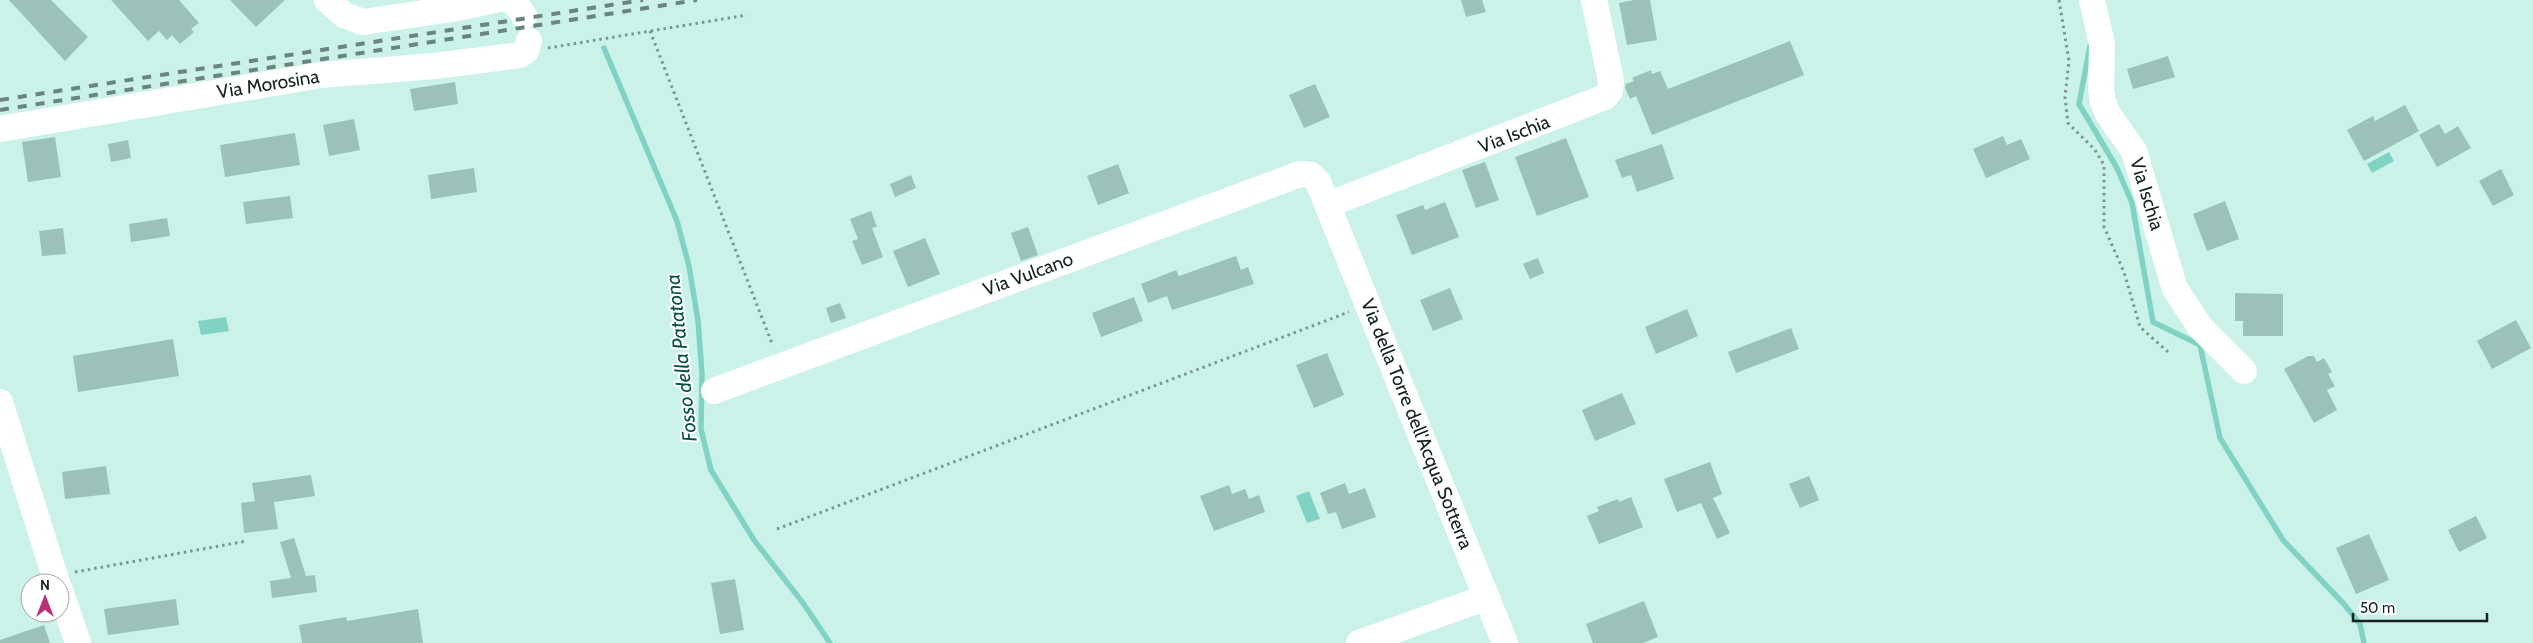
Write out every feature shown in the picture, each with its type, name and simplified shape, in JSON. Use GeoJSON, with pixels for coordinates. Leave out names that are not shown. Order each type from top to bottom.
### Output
{"type":"FeatureCollection","features":[{"type":"Feature","properties":{"kind":"street"},"geometry":{"type":"LineString","coordinates":[[327,0],[350,18],[367,22],[495,0]]}},
{"type":"Feature","properties":{"kind":"street","name":"Via Ischia"},"geometry":{"type":"LineString","coordinates":[[1327,205],[1602,100],[1610,91],[1610,81],[1594,0]]}},
{"type":"Feature","properties":{"kind":"street","name":"Via Ischia"},"geometry":{"type":"LineString","coordinates":[[2092,0],[2102,44],[2101,89],[2103,102],[2108,114],[2134,151],[2175,289],[2187,311],[2200,327],[2244,370]]}},
{"type":"Feature","properties":{"kind":"street","name":"Via Morosina"},"geometry":{"type":"LineString","coordinates":[[0,128],[321,75],[435,66],[520,55],[518,18]]}},
{"type":"Feature","properties":{"kind":"street","name":"Via Vulcano"},"geometry":{"type":"LineString","coordinates":[[714,391],[1300,174],[1311,175],[1317,180],[1327,205]]}},
{"type":"Feature","properties":{"kind":"street","name":"Via della Torre dell'Acqua Sotterra"},"geometry":{"type":"LineString","coordinates":[[1327,205],[1505,643]]}},
{"type":"Feature","properties":{"kind":"street"},"geometry":{"type":"LineString","coordinates":[[0,402],[54,573]]}},
{"type":"Feature","properties":{"kind":"street"},"geometry":{"type":"LineString","coordinates":[[1359,643],[1487,596]]}},
{"type":"Feature","properties":{"kind":"street"},"geometry":{"type":"LineString","coordinates":[[70,620],[78,643]]}},
{"type":"Feature","properties":{"kind":"path"},"geometry":{"type":"LineString","coordinates":[[2058,0],[2069,61],[2065,96],[2068,123],[2095,150],[2104,165],[2104,227],[2124,272],[2140,327],[2168,352]]}},
{"type":"Feature","properties":{"kind":"path"},"geometry":{"type":"LineString","coordinates":[[518,18],[543,49],[747,15]]}},
{"type":"Feature","properties":{"kind":"path"},"geometry":{"type":"LineString","coordinates":[[650,31],[781,366]]}},
{"type":"Feature","properties":{"kind":"path"},"geometry":{"type":"LineString","coordinates":[[777,529],[1368,305]]}},
{"type":"Feature","properties":{"kind":"path"},"geometry":{"type":"LineString","coordinates":[[70,580],[247,541]]}},
{"type":"Feature","properties":{"kind":"shaded area"},"geometry":{"type":"Polygon","coordinates":[[[2389,152],[2394,161],[2372,173],[2367,164],[2389,152]]]}},
{"type":"Feature","properties":{"kind":"shaded area"},"geometry":{"type":"Polygon","coordinates":[[[226,317],[229,331],[201,335],[198,321],[226,317]]]}},
{"type":"Feature","properties":{"kind":"shaded area"},"geometry":{"type":"Polygon","coordinates":[[[1309,491],[1320,519],[1307,523],[1296,496],[1309,491]]]}},
{"type":"Feature","properties":{"kind":"building"},"geometry":{"type":"Polygon","coordinates":[[[9,0],[51,0],[88,37],[65,61],[9,0]]]}},
{"type":"Feature","properties":{"kind":"building"},"geometry":{"type":"Polygon","coordinates":[[[111,0],[179,0],[199,23],[191,29],[194,32],[180,44],[172,35],[167,40],[159,31],[148,41],[111,0]]]}},
{"type":"Feature","properties":{"kind":"building"},"geometry":{"type":"Polygon","coordinates":[[[230,0],[285,0],[256,27],[230,0]]]}},
{"type":"Feature","properties":{"kind":"building"},"geometry":{"type":"Polygon","coordinates":[[[1461,0],[1482,0],[1486,12],[1466,17],[1461,0]]]}},
{"type":"Feature","properties":{"kind":"building"},"geometry":{"type":"Polygon","coordinates":[[[1634,0],[1650,0],[1657,40],[1627,45],[1619,3],[1634,0]]]}},
{"type":"Feature","properties":{"kind":"building"},"geometry":{"type":"Polygon","coordinates":[[[1790,41],[1804,75],[1652,135],[1636,96],[1630,99],[1625,88],[1626,84],[1634,81],[1632,78],[1651,70],[1652,74],[1660,71],[1668,89],[1790,41]]]}},
{"type":"Feature","properties":{"kind":"building"},"geometry":{"type":"Polygon","coordinates":[[[2168,56],[2175,77],[2133,89],[2127,69],[2168,56]]]}},
{"type":"Feature","properties":{"kind":"building"},"geometry":{"type":"Polygon","coordinates":[[[455,82],[458,104],[414,111],[410,89],[455,82]]]}},
{"type":"Feature","properties":{"kind":"building"},"geometry":{"type":"Polygon","coordinates":[[[1315,84],[1330,117],[1304,128],[1289,95],[1315,84]]]}},
{"type":"Feature","properties":{"kind":"building"},"geometry":{"type":"Polygon","coordinates":[[[2405,105],[2419,131],[2364,161],[2347,130],[2373,116],[2375,121],[2405,105]]]}},
{"type":"Feature","properties":{"kind":"building"},"geometry":{"type":"Polygon","coordinates":[[[354,119],[360,150],[329,156],[323,125],[354,119]]]}},
{"type":"Feature","properties":{"kind":"building"},"geometry":{"type":"Polygon","coordinates":[[[2439,124],[2445,134],[2458,126],[2471,148],[2437,167],[2419,135],[2439,124]]]}},
{"type":"Feature","properties":{"kind":"building"},"geometry":{"type":"Polygon","coordinates":[[[295,133],[300,165],[225,177],[220,145],[295,133]]]}},
{"type":"Feature","properties":{"kind":"building"},"geometry":{"type":"Polygon","coordinates":[[[2003,136],[2007,145],[2021,139],[2030,159],[1986,178],[1973,149],[2003,136]]]}},
{"type":"Feature","properties":{"kind":"building"},"geometry":{"type":"Polygon","coordinates":[[[55,137],[61,177],[28,182],[22,142],[55,137]]]}},
{"type":"Feature","properties":{"kind":"building"},"geometry":{"type":"Polygon","coordinates":[[[1566,138],[1589,197],[1537,216],[1515,157],[1566,138]]]}},
{"type":"Feature","properties":{"kind":"building"},"geometry":{"type":"Polygon","coordinates":[[[128,140],[131,158],[111,162],[108,144],[128,140]]]}},
{"type":"Feature","properties":{"kind":"building"},"geometry":{"type":"Polygon","coordinates":[[[1662,144],[1674,179],[1637,192],[1631,175],[1622,178],[1615,160],[1662,144]]]}},
{"type":"Feature","properties":{"kind":"building"},"geometry":{"type":"Polygon","coordinates":[[[1485,162],[1499,200],[1476,208],[1462,170],[1485,162]]]}},
{"type":"Feature","properties":{"kind":"building"},"geometry":{"type":"Polygon","coordinates":[[[1118,164],[1129,193],[1098,205],[1087,176],[1118,164]]]}},
{"type":"Feature","properties":{"kind":"building"},"geometry":{"type":"Polygon","coordinates":[[[474,168],[477,192],[431,199],[428,175],[474,168]]]}},
{"type":"Feature","properties":{"kind":"building"},"geometry":{"type":"Polygon","coordinates":[[[2501,169],[2514,195],[2493,206],[2479,181],[2501,169]]]}},
{"type":"Feature","properties":{"kind":"building"},"geometry":{"type":"Polygon","coordinates":[[[911,175],[916,188],[895,197],[890,184],[911,175]]]}},
{"type":"Feature","properties":{"kind":"building"},"geometry":{"type":"Polygon","coordinates":[[[290,196],[293,218],[246,224],[243,202],[290,196]]]}},
{"type":"Feature","properties":{"kind":"building"},"geometry":{"type":"Polygon","coordinates":[[[2225,201],[2239,239],[2207,251],[2193,214],[2225,201]]]}},
{"type":"Feature","properties":{"kind":"building"},"geometry":{"type":"Polygon","coordinates":[[[1445,202],[1459,237],[1412,255],[1396,215],[1423,205],[1425,210],[1445,202]]]}},
{"type":"Feature","properties":{"kind":"building"},"geometry":{"type":"Polygon","coordinates":[[[871,211],[877,227],[872,228],[883,257],[862,265],[852,241],[858,239],[850,219],[871,211]]]}},
{"type":"Feature","properties":{"kind":"building"},"geometry":{"type":"Polygon","coordinates":[[[167,218],[170,236],[131,242],[129,224],[167,218]]]}},
{"type":"Feature","properties":{"kind":"building"},"geometry":{"type":"Polygon","coordinates":[[[1028,227],[1038,255],[1021,261],[1011,233],[1028,227]]]}},
{"type":"Feature","properties":{"kind":"building"},"geometry":{"type":"Polygon","coordinates":[[[63,228],[66,254],[42,256],[39,231],[63,228]]]}},
{"type":"Feature","properties":{"kind":"building"},"geometry":{"type":"Polygon","coordinates":[[[925,238],[940,274],[908,287],[893,251],[925,238]]]}},
{"type":"Feature","properties":{"kind":"building"},"geometry":{"type":"Polygon","coordinates":[[[1236,256],[1241,270],[1248,267],[1254,284],[1172,310],[1167,296],[1148,303],[1141,284],[1176,270],[1179,276],[1236,256]]]}},
{"type":"Feature","properties":{"kind":"building"},"geometry":{"type":"Polygon","coordinates":[[[1538,258],[1544,273],[1530,279],[1523,264],[1538,258]]]}},
{"type":"Feature","properties":{"kind":"building"},"geometry":{"type":"Polygon","coordinates":[[[1450,288],[1463,319],[1433,331],[1420,300],[1450,288]]]}},
{"type":"Feature","properties":{"kind":"building"},"geometry":{"type":"Polygon","coordinates":[[[2235,293],[2283,294],[2283,336],[2243,336],[2243,321],[2235,321],[2235,293]]]}},
{"type":"Feature","properties":{"kind":"building"},"geometry":{"type":"Polygon","coordinates":[[[1134,297],[1143,321],[1101,337],[1092,313],[1134,297]]]}},
{"type":"Feature","properties":{"kind":"building"},"geometry":{"type":"Polygon","coordinates":[[[840,303],[846,318],[831,323],[826,308],[840,303]]]}},
{"type":"Feature","properties":{"kind":"building"},"geometry":{"type":"Polygon","coordinates":[[[1687,309],[1698,336],[1656,354],[1645,327],[1687,309]]]}},
{"type":"Feature","properties":{"kind":"building"},"geometry":{"type":"Polygon","coordinates":[[[2516,320],[2531,348],[2492,369],[2477,341],[2516,320]]]}},
{"type":"Feature","properties":{"kind":"building"},"geometry":{"type":"Polygon","coordinates":[[[1791,328],[1799,349],[1736,373],[1728,352],[1791,328]]]}},
{"type":"Feature","properties":{"kind":"building"},"geometry":{"type":"Polygon","coordinates":[[[173,339],[179,376],[78,392],[73,356],[173,339]]]}},
{"type":"Feature","properties":{"kind":"building"},"geometry":{"type":"Polygon","coordinates":[[[1327,353],[1344,395],[1314,408],[1296,365],[1327,353]]]}},
{"type":"Feature","properties":{"kind":"building"},"geometry":{"type":"Polygon","coordinates":[[[2308,356],[2314,356],[2317,362],[2324,358],[2332,372],[2328,374],[2335,386],[2327,390],[2337,410],[2314,423],[2284,369],[2308,356]]]}},
{"type":"Feature","properties":{"kind":"building"},"geometry":{"type":"Polygon","coordinates":[[[1622,393],[1636,424],[1595,441],[1582,410],[1622,393]]]}},
{"type":"Feature","properties":{"kind":"building"},"geometry":{"type":"Polygon","coordinates":[[[1710,462],[1722,494],[1713,498],[1730,533],[1717,539],[1701,503],[1677,512],[1664,479],[1710,462]]]}},
{"type":"Feature","properties":{"kind":"building"},"geometry":{"type":"Polygon","coordinates":[[[106,466],[110,494],[65,499],[62,472],[106,466]]]}},
{"type":"Feature","properties":{"kind":"building"},"geometry":{"type":"Polygon","coordinates":[[[311,475],[315,496],[274,502],[278,529],[244,533],[241,503],[255,501],[252,483],[311,475]]]}},
{"type":"Feature","properties":{"kind":"building"},"geometry":{"type":"Polygon","coordinates":[[[1809,476],[1819,500],[1800,508],[1789,484],[1809,476]]]}},
{"type":"Feature","properties":{"kind":"building"},"geometry":{"type":"Polygon","coordinates":[[[1345,483],[1349,494],[1365,488],[1376,517],[1342,529],[1336,512],[1328,514],[1320,493],[1345,483]]]}},
{"type":"Feature","properties":{"kind":"building"},"geometry":{"type":"Polygon","coordinates":[[[1229,485],[1232,494],[1245,489],[1249,499],[1259,495],[1265,512],[1214,531],[1200,496],[1229,485]]]}},
{"type":"Feature","properties":{"kind":"building"},"geometry":{"type":"Polygon","coordinates":[[[1631,497],[1643,527],[1599,544],[1587,516],[1599,511],[1597,507],[1618,499],[1619,502],[1631,497]]]}},
{"type":"Feature","properties":{"kind":"building"},"geometry":{"type":"Polygon","coordinates":[[[2476,516],[2487,538],[2459,552],[2448,530],[2476,516]]]}},
{"type":"Feature","properties":{"kind":"building"},"geometry":{"type":"Polygon","coordinates":[[[2369,534],[2389,580],[2356,594],[2336,548],[2369,534]]]}},
{"type":"Feature","properties":{"kind":"building"},"geometry":{"type":"Polygon","coordinates":[[[294,538],[306,576],[315,575],[317,592],[272,598],[270,581],[291,578],[280,542],[294,538]]]}},
{"type":"Feature","properties":{"kind":"building"},"geometry":{"type":"Polygon","coordinates":[[[735,579],[744,630],[720,634],[711,583],[735,579]]]}},
{"type":"Feature","properties":{"kind":"building"},"geometry":{"type":"Polygon","coordinates":[[[176,599],[179,625],[108,635],[104,609],[176,599]]]}},
{"type":"Feature","properties":{"kind":"building"},"geometry":{"type":"Polygon","coordinates":[[[1644,601],[1658,637],[1643,643],[1593,643],[1586,624],[1644,601]]]}},
{"type":"Feature","properties":{"kind":"building"},"geometry":{"type":"Polygon","coordinates":[[[418,609],[423,643],[302,643],[299,625],[346,617],[347,621],[418,609]]]}},
{"type":"Feature","properties":{"kind":"building"},"geometry":{"type":"Polygon","coordinates":[[[44,625],[50,643],[0,643],[0,640],[44,625]]]}},
{"type":"Feature","properties":{"kind":"waterway"},"geometry":{"type":"LineString","coordinates":[[2090,46],[2079,104],[2117,168],[2132,203],[2153,322],[2200,345],[2220,438],[2283,540],[2343,603],[2360,624],[2364,643]]}},
{"type":"Feature","properties":{"kind":"waterway","name":"Fosso della Patatona"},"geometry":{"type":"LineString","coordinates":[[604,48],[677,221],[689,266],[698,321],[702,374],[701,429],[711,470],[754,540],[803,603],[830,643]]}},
{"type":"Feature","properties":{"kind":"railway"},"geometry":{"type":"LineString","coordinates":[[0,100],[643,0]]}},
{"type":"Feature","properties":{"kind":"railway"},"geometry":{"type":"LineString","coordinates":[[0,110],[697,0]]}}]}
